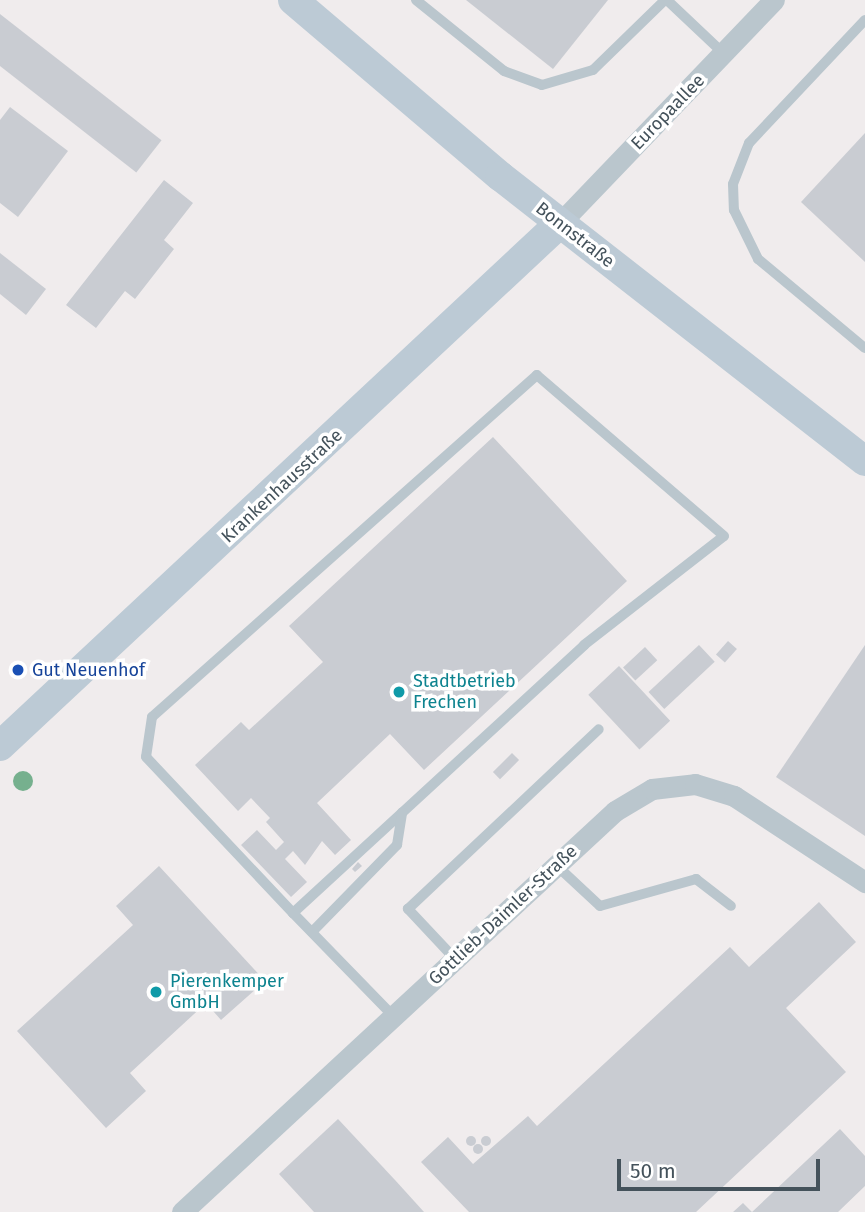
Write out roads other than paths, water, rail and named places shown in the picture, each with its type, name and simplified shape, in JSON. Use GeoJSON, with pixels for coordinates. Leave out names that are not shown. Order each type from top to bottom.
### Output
{"type":"FeatureCollection","features":[{"type":"Feature","properties":{"kind":"street","name":"Bonnstraße"},"geometry":{"type":"LineString","coordinates":[[293,0],[561,223],[865,461]]}},
{"type":"Feature","properties":{"kind":"street","name":"Europaallee"},"geometry":{"type":"LineString","coordinates":[[561,223],[774,0]]}},
{"type":"Feature","properties":{"kind":"street","name":"Krankenhausstraße"},"geometry":{"type":"LineString","coordinates":[[0,746],[561,223]]}},
{"type":"Feature","properties":{"kind":"street","name":"Gottlieb-Daimler-Straße"},"geometry":{"type":"LineString","coordinates":[[182,1212],[615,811],[652,789],[695,784],[734,796],[865,882]]}},
{"type":"Feature","properties":{"kind":"lane"},"geometry":{"type":"LineString","coordinates":[[416,0],[504,71],[542,85],[593,70],[666,0],[723,53]]}},
{"type":"Feature","properties":{"kind":"lane"},"geometry":{"type":"LineString","coordinates":[[865,20],[749,143],[733,184],[738,222],[758,259],[865,348]]}},
{"type":"Feature","properties":{"kind":"lane"},"geometry":{"type":"LineString","coordinates":[[293,914],[584,645],[724,536],[537,374],[152,717],[146,757],[293,914],[393,1016]]}},
{"type":"Feature","properties":{"kind":"lane"},"geometry":{"type":"LineString","coordinates":[[455,959],[408,909],[599,729]]}},
{"type":"Feature","properties":{"kind":"lane"},"geometry":{"type":"LineString","coordinates":[[312,932],[397,845],[402,812]]}},
{"type":"Feature","properties":{"kind":"lane"},"geometry":{"type":"LineString","coordinates":[[556,865],[600,906],[696,879],[731,906]]}},
{"type":"Feature","properties":{"kind":"place","name":"Gut Neuenhof"},"geometry":{"type":"Point","coordinates":[18,670]}},
{"type":"Feature","properties":{"kind":"place","name":"Stadtbetrieb Frechen"},"geometry":{"type":"Point","coordinates":[399,692]}},
{"type":"Feature","properties":{"kind":"place","name":"Pierenkemper GmbH"},"geometry":{"type":"Point","coordinates":[156,992]}}]}
